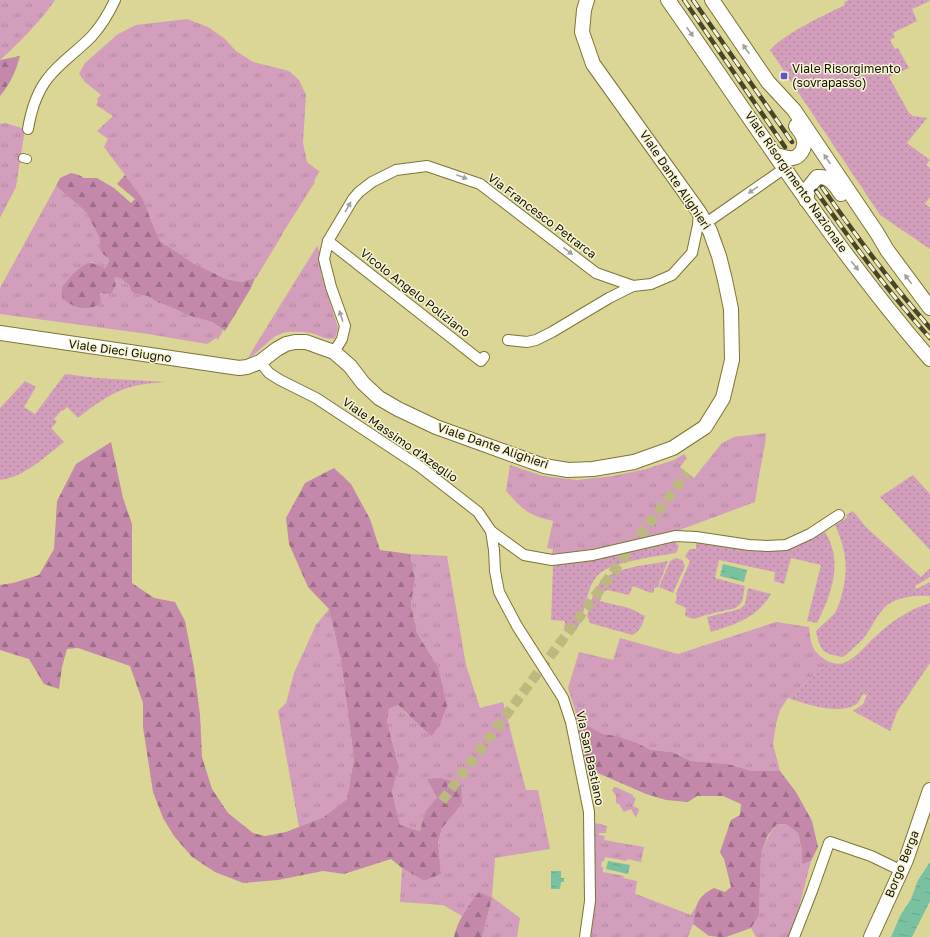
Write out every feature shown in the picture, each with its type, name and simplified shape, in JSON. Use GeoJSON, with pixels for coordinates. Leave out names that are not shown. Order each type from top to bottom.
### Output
{"type":"FeatureCollection","features":[{"type":"Feature","properties":{"kind":"main road","name":"Viale Dante Alighieri"},"geometry":{"type":"LineString","coordinates":[[239,368],[247,367],[260,362],[286,344],[295,342],[315,345],[334,352],[350,366],[363,383],[379,398],[398,409],[443,429],[544,466],[568,470],[593,469],[634,462],[673,448],[704,426],[723,398],[732,360],[731,309],[726,280],[710,231],[702,218],[593,64],[582,32],[584,10],[587,0]]}},
{"type":"Feature","properties":{"kind":"main road","name":"Viale Risorgimento Nazionale"},"geometry":{"type":"LineString","coordinates":[[668,0],[806,200],[904,328],[930,359]]}},
{"type":"Feature","properties":{"kind":"main road"},"geometry":{"type":"LineString","coordinates":[[712,0],[803,136],[804,145],[801,154],[798,157],[789,158],[776,155]]}},
{"type":"Feature","properties":{"kind":"main road"},"geometry":{"type":"LineString","coordinates":[[768,82],[794,110],[887,250],[930,308]]}},
{"type":"Feature","properties":{"kind":"main road"},"geometry":{"type":"LineString","coordinates":[[806,200],[812,181],[817,177],[830,179],[875,237],[887,250]]}},
{"type":"Feature","properties":{"kind":"main road","name":"Viale Dieci Giugno"},"geometry":{"type":"LineString","coordinates":[[0,333],[239,368]]}},
{"type":"Feature","properties":{"kind":"main road","name":"Borgo Berga"},"geometry":{"type":"LineString","coordinates":[[871,937],[902,871],[930,790]]}},
{"type":"Feature","properties":{"kind":"street"},"geometry":{"type":"LineString","coordinates":[[28,129],[31,113],[38,93],[47,79],[92,36],[108,16],[115,0]]}},
{"type":"Feature","properties":{"kind":"street","name":"Via Francesco Petrarca"},"geometry":{"type":"LineString","coordinates":[[334,352],[342,339],[345,326],[331,287],[324,259],[328,241],[353,198],[372,182],[396,170],[427,166],[480,184],[596,273],[633,286],[651,284],[672,275],[692,253],[698,225],[702,218]]}},
{"type":"Feature","properties":{"kind":"street"},"geometry":{"type":"LineString","coordinates":[[702,218],[784,168]]}},
{"type":"Feature","properties":{"kind":"street","name":"Vicolo Angelo Poliziano"},"geometry":{"type":"LineString","coordinates":[[328,241],[481,361],[484,357]]}},
{"type":"Feature","properties":{"kind":"street"},"geometry":{"type":"LineString","coordinates":[[508,340],[527,342],[536,340],[608,298],[633,286]]}},
{"type":"Feature","properties":{"kind":"street","name":"Viale Massimo d'Azeglio"},"geometry":{"type":"LineString","coordinates":[[260,362],[269,372],[280,380],[316,398],[420,466],[478,512],[491,531],[524,555],[552,560],[593,555],[675,536],[696,537],[749,545],[786,545],[810,534],[839,515]]}},
{"type":"Feature","properties":{"kind":"street","name":"Via San Bastiano"},"geometry":{"type":"LineString","coordinates":[[491,531],[495,571],[499,592],[517,626],[563,698],[571,722],[589,812],[590,901],[585,937]]}},
{"type":"Feature","properties":{"kind":"street"},"geometry":{"type":"LineString","coordinates":[[794,937],[812,891],[828,843],[830,842],[871,856],[902,871]]}},
{"type":"Feature","properties":{"kind":"green space"},"geometry":{"type":"Polygon","coordinates":[[[0,0],[55,0],[29,32],[0,60],[0,0]]]}},
{"type":"Feature","properties":{"kind":"green space"},"geometry":{"type":"Polygon","coordinates":[[[849,0],[930,0],[912,9],[917,21],[893,33],[895,37],[890,40],[895,49],[898,48],[909,68],[889,77],[909,113],[913,116],[927,118],[907,143],[930,160],[926,165],[930,168],[930,197],[925,204],[930,207],[930,249],[880,215],[770,50],[777,43],[795,31],[845,5],[844,2],[849,0]]]}},
{"type":"Feature","properties":{"kind":"green space"},"geometry":{"type":"Polygon","coordinates":[[[187,19],[208,27],[225,39],[236,51],[253,62],[289,71],[299,80],[306,95],[303,143],[307,162],[320,172],[256,278],[242,282],[226,279],[193,263],[160,241],[143,199],[104,147],[108,139],[97,131],[113,116],[96,105],[98,101],[97,99],[101,95],[85,82],[79,74],[85,63],[118,34],[136,25],[187,19]]]}},
{"type":"Feature","properties":{"kind":"green space"},"geometry":{"type":"Polygon","coordinates":[[[20,56],[17,67],[7,87],[0,96],[0,60],[20,56]]]}},
{"type":"Feature","properties":{"kind":"green space"},"geometry":{"type":"Polygon","coordinates":[[[5,123],[25,129],[16,187],[0,218],[0,124],[5,123]]]}},
{"type":"Feature","properties":{"kind":"green space"},"geometry":{"type":"Polygon","coordinates":[[[71,173],[84,178],[97,178],[114,188],[131,203],[135,199],[117,184],[125,175],[143,199],[160,241],[193,263],[226,279],[242,282],[255,278],[251,288],[225,331],[212,322],[187,315],[157,302],[148,296],[135,294],[131,291],[129,285],[120,278],[116,277],[114,279],[116,285],[111,294],[101,293],[101,302],[94,307],[81,309],[62,299],[62,287],[83,265],[91,263],[105,268],[109,261],[99,248],[100,239],[86,212],[56,186],[60,178],[71,173]]]}},
{"type":"Feature","properties":{"kind":"green space"},"geometry":{"type":"Polygon","coordinates":[[[56,186],[86,212],[100,239],[99,248],[109,261],[105,268],[101,268],[92,262],[83,267],[62,287],[63,299],[78,308],[89,308],[116,277],[120,278],[129,285],[131,291],[135,294],[148,296],[157,302],[187,315],[212,322],[223,330],[218,340],[216,338],[207,344],[148,334],[0,314],[0,288],[56,186]]]}},
{"type":"Feature","properties":{"kind":"green space"},"geometry":{"type":"Polygon","coordinates":[[[317,246],[320,252],[321,274],[338,328],[335,338],[326,338],[311,333],[283,333],[274,337],[248,358],[255,346],[317,246]]]}},
{"type":"Feature","properties":{"kind":"green space"},"geometry":{"type":"Polygon","coordinates":[[[65,374],[97,378],[165,382],[127,388],[101,401],[78,418],[67,407],[54,419],[57,422],[51,428],[64,442],[26,471],[0,480],[0,408],[25,381],[36,387],[24,407],[35,414],[65,374]]]}},
{"type":"Feature","properties":{"kind":"green space"},"geometry":{"type":"Polygon","coordinates":[[[766,433],[755,502],[677,531],[610,546],[552,555],[553,549],[547,548],[553,521],[538,517],[526,511],[506,491],[510,465],[543,476],[577,480],[613,476],[646,469],[674,460],[684,454],[687,458],[680,467],[694,478],[722,443],[734,437],[766,433]]]}},
{"type":"Feature","properties":{"kind":"green space"},"geometry":{"type":"Polygon","coordinates":[[[111,442],[123,498],[132,524],[132,583],[154,598],[175,602],[185,621],[194,668],[200,715],[202,757],[212,789],[228,813],[253,833],[265,836],[286,832],[324,817],[347,799],[354,759],[341,660],[329,609],[308,587],[289,544],[286,518],[305,483],[334,468],[351,484],[370,519],[380,550],[410,554],[415,579],[411,605],[417,633],[438,667],[447,706],[440,724],[431,736],[398,705],[389,709],[387,722],[399,768],[392,791],[400,825],[420,831],[425,812],[437,797],[427,779],[440,778],[461,784],[462,804],[442,828],[438,842],[441,874],[424,881],[402,868],[391,859],[344,874],[323,871],[278,880],[243,883],[215,872],[192,857],[174,836],[163,818],[153,792],[143,727],[143,703],[130,666],[78,648],[67,649],[62,667],[59,689],[44,684],[29,659],[0,650],[0,585],[13,583],[39,575],[54,549],[57,501],[76,464],[111,442]]]}},
{"type":"Feature","properties":{"kind":"green space"},"geometry":{"type":"Polygon","coordinates":[[[913,475],[930,494],[930,550],[880,497],[913,475]]]}},
{"type":"Feature","properties":{"kind":"green space"},"geometry":{"type":"Polygon","coordinates":[[[853,511],[866,527],[921,577],[930,568],[930,577],[915,586],[916,589],[930,582],[930,596],[898,599],[887,605],[880,613],[868,633],[843,657],[827,653],[819,643],[816,631],[834,614],[840,602],[846,567],[842,543],[835,525],[847,518],[846,515],[853,511]]]}},
{"type":"Feature","properties":{"kind":"green space"},"geometry":{"type":"Polygon","coordinates":[[[825,532],[831,543],[835,567],[831,590],[817,623],[807,621],[821,565],[791,558],[784,584],[774,581],[775,572],[719,560],[715,578],[745,586],[742,602],[736,608],[694,619],[685,616],[686,608],[675,603],[677,597],[676,594],[690,561],[685,556],[690,549],[696,549],[696,542],[777,550],[793,548],[825,532]]]}},
{"type":"Feature","properties":{"kind":"green space"},"geometry":{"type":"Polygon","coordinates":[[[675,540],[679,546],[676,553],[624,563],[614,566],[599,574],[591,587],[580,622],[573,632],[564,631],[565,621],[551,620],[553,566],[608,557],[675,540]]]}},
{"type":"Feature","properties":{"kind":"green space"},"geometry":{"type":"Polygon","coordinates":[[[410,554],[447,556],[466,665],[480,708],[503,702],[526,790],[538,790],[550,849],[495,858],[492,897],[520,918],[517,937],[482,937],[492,898],[467,908],[462,916],[443,905],[400,902],[402,868],[424,881],[441,874],[438,842],[442,828],[462,804],[428,779],[437,797],[425,812],[420,831],[400,825],[392,791],[399,768],[387,722],[389,709],[398,705],[409,716],[438,667],[417,633],[411,605],[415,579],[410,554]]]}},
{"type":"Feature","properties":{"kind":"green space"},"geometry":{"type":"Polygon","coordinates":[[[676,558],[682,560],[685,566],[673,593],[659,587],[670,561],[676,558]]]}},
{"type":"Feature","properties":{"kind":"green space"},"geometry":{"type":"Polygon","coordinates":[[[668,561],[658,587],[654,588],[654,592],[651,593],[633,586],[629,595],[607,590],[603,592],[600,601],[629,608],[645,616],[639,630],[635,634],[632,635],[590,623],[587,616],[595,591],[604,578],[621,570],[668,561]]]}},
{"type":"Feature","properties":{"kind":"green space"},"geometry":{"type":"Polygon","coordinates":[[[748,588],[771,594],[759,609],[745,619],[711,632],[707,617],[740,609],[745,604],[748,588]]]}},
{"type":"Feature","properties":{"kind":"green space"},"geometry":{"type":"Polygon","coordinates":[[[930,603],[930,663],[897,712],[890,731],[853,711],[863,704],[867,695],[863,694],[855,705],[838,709],[830,709],[788,698],[829,662],[840,664],[849,661],[895,620],[908,612],[930,603]]]}},
{"type":"Feature","properties":{"kind":"green space"},"geometry":{"type":"Polygon","coordinates":[[[329,609],[341,660],[354,759],[347,799],[324,817],[299,827],[278,711],[286,703],[294,673],[316,625],[329,609]]]}},
{"type":"Feature","properties":{"kind":"green space"},"geometry":{"type":"Polygon","coordinates":[[[776,622],[809,627],[813,648],[819,655],[829,662],[788,698],[780,710],[773,744],[780,771],[752,771],[728,764],[691,761],[672,752],[651,750],[635,742],[617,736],[603,734],[587,725],[576,713],[568,688],[579,652],[613,660],[620,638],[678,654],[776,622]]]}},
{"type":"Feature","properties":{"kind":"green space"},"geometry":{"type":"Polygon","coordinates":[[[576,713],[587,725],[603,734],[617,736],[635,742],[651,750],[672,752],[691,761],[728,764],[752,771],[780,771],[796,792],[812,821],[818,847],[811,861],[802,864],[802,850],[798,833],[786,824],[777,824],[768,835],[761,853],[759,916],[751,928],[726,937],[709,936],[693,924],[696,907],[700,899],[708,891],[714,888],[725,892],[731,887],[724,859],[720,852],[731,820],[740,815],[741,804],[723,796],[697,796],[688,802],[666,800],[646,794],[584,767],[577,734],[576,713]]]}},
{"type":"Feature","properties":{"kind":"green space"},"geometry":{"type":"Polygon","coordinates":[[[614,787],[633,795],[633,797],[636,798],[633,806],[639,809],[636,818],[631,809],[624,812],[619,804],[616,803],[616,796],[612,790],[614,787]]]}},
{"type":"Feature","properties":{"kind":"green space"},"geometry":{"type":"Polygon","coordinates":[[[592,823],[607,826],[606,833],[599,833],[599,835],[605,836],[604,840],[644,847],[641,862],[605,857],[604,861],[602,861],[601,867],[603,867],[603,872],[624,876],[623,878],[637,881],[635,895],[636,894],[691,915],[696,906],[693,924],[688,937],[589,937],[592,823]]]}},
{"type":"Feature","properties":{"kind":"green space"},"geometry":{"type":"Polygon","coordinates":[[[777,824],[786,824],[798,833],[802,850],[802,863],[811,861],[797,915],[788,937],[756,937],[751,928],[759,916],[761,853],[769,835],[777,824]]]}},
{"type":"Feature","properties":{"kind":"green space"},"geometry":{"type":"Polygon","coordinates":[[[479,892],[492,898],[482,937],[454,937],[467,908],[479,892]]]}},
{"type":"Feature","properties":{"kind":"water"},"geometry":{"type":"Polygon","coordinates":[[[723,564],[747,570],[744,582],[720,576],[723,564]]]}},
{"type":"Feature","properties":{"kind":"water"},"geometry":{"type":"Polygon","coordinates":[[[608,861],[630,865],[628,874],[606,869],[608,861]]]}},
{"type":"Feature","properties":{"kind":"water"},"geometry":{"type":"Polygon","coordinates":[[[930,862],[930,901],[912,937],[891,937],[900,916],[911,899],[918,880],[930,862]]]}},
{"type":"Feature","properties":{"kind":"water"},"geometry":{"type":"Polygon","coordinates":[[[551,871],[561,871],[561,878],[564,878],[564,882],[561,882],[560,889],[551,889],[551,871]]]}},
{"type":"Feature","properties":{"kind":"tunnel"},"geometry":{"type":"LineString","coordinates":[[442,801],[687,473]]}},
{"type":"Feature","properties":{"kind":"railway"},"geometry":{"type":"LineString","coordinates":[[684,0],[785,147]]}},
{"type":"Feature","properties":{"kind":"railway"},"geometry":{"type":"LineString","coordinates":[[693,0],[792,142]]}},
{"type":"Feature","properties":{"kind":"railway"},"geometry":{"type":"LineString","coordinates":[[822,187],[874,259],[930,328]]}},
{"type":"Feature","properties":{"kind":"railway"},"geometry":{"type":"LineString","coordinates":[[816,191],[885,285],[930,338]]}},
{"type":"Feature","properties":{"kind":"place","name":"Viale Risorgimento (sovrapasso)"},"geometry":{"type":"Point","coordinates":[784,76]}}]}
